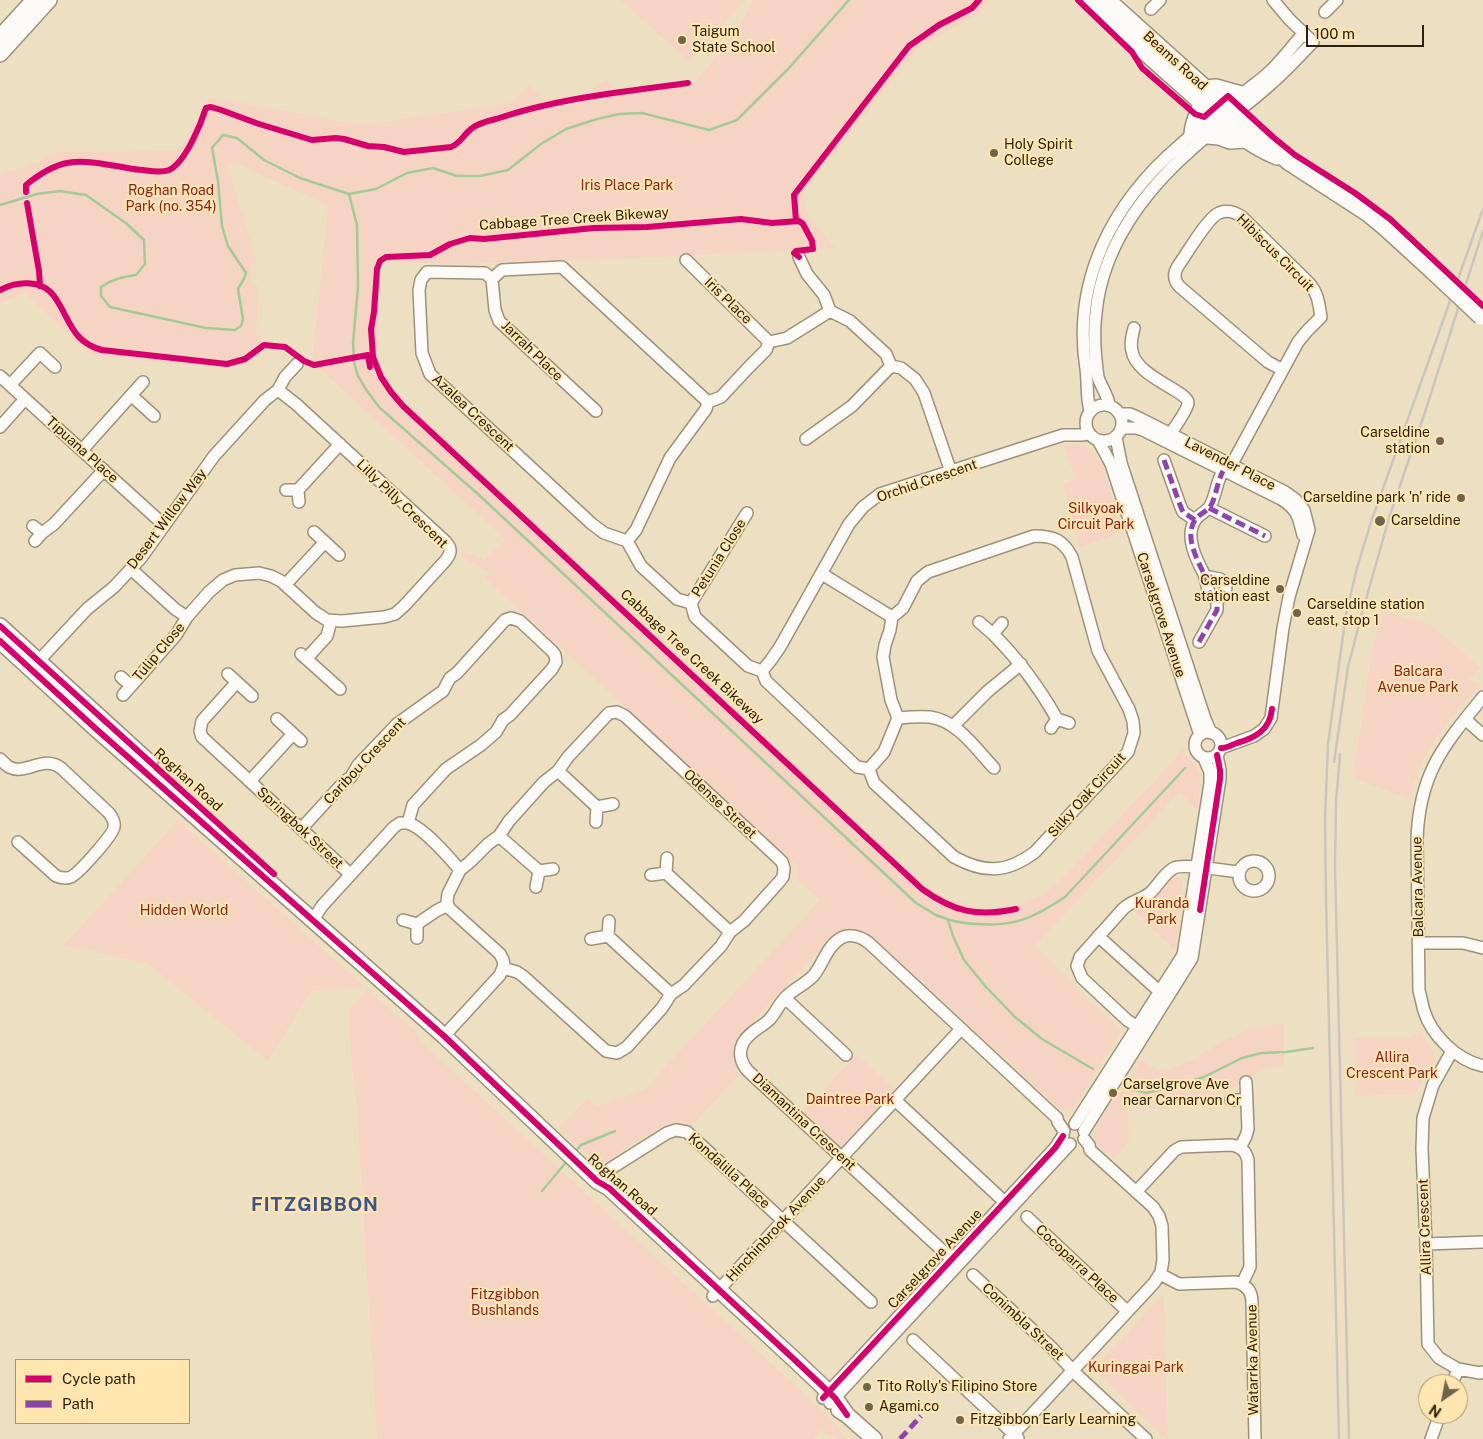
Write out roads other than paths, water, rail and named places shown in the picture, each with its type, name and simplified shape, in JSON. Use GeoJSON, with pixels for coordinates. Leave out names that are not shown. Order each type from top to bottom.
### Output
{"type":"FeatureCollection","features":[{"type":"Feature","properties":{"kind":"main road"},"geometry":{"type":"LineString","coordinates":[[0,37],[34,0]]}},
{"type":"Feature","properties":{"kind":"main road"},"geometry":{"type":"LineString","coordinates":[[0,54],[49,0]]}},
{"type":"Feature","properties":{"kind":"main road","name":"Beams Road"},"geometry":{"type":"LineString","coordinates":[[1090,0],[1137,46],[1203,95]]}},
{"type":"Feature","properties":{"kind":"main road","name":"Beams Road"},"geometry":{"type":"LineString","coordinates":[[1108,0],[1225,115],[1246,140],[1260,150],[1288,162],[1368,214],[1482,318]]}},
{"type":"Feature","properties":{"kind":"main road"},"geometry":{"type":"LineString","coordinates":[[1241,94],[1216,87],[1203,95],[1199,113],[1192,125],[1200,135],[1219,137],[1230,141],[1246,140]]}},
{"type":"Feature","properties":{"kind":"main road","name":"Beams Road"},"geometry":{"type":"LineString","coordinates":[[1225,115],[1271,146],[1288,162]]}},
{"type":"Feature","properties":{"kind":"main road","name":"Roghan Road"},"geometry":{"type":"LineString","coordinates":[[0,626],[34,665]]}},
{"type":"Feature","properties":{"kind":"main road","name":"Roghan Road"},"geometry":{"type":"LineString","coordinates":[[0,641],[34,665],[314,917],[331,926],[355,956],[444,1036],[597,1181],[609,1188],[716,1293],[874,1439]]}},
{"type":"Feature","properties":{"kind":"street"},"geometry":{"type":"LineString","coordinates":[[1151,9],[1160,0]]}},
{"type":"Feature","properties":{"kind":"street"},"geometry":{"type":"LineString","coordinates":[[1088,415],[1099,405],[1113,407],[1120,414],[1121,419],[1118,432],[1110,440],[1093,437],[1086,430],[1088,415],[1087,376],[1082,341],[1083,318],[1091,274],[1103,240],[1117,216],[1156,166],[1275,81],[1313,42],[1289,20],[1273,0]]}},
{"type":"Feature","properties":{"kind":"street"},"geometry":{"type":"LineString","coordinates":[[1325,12],[1337,0]]}},
{"type":"Feature","properties":{"kind":"street"},"geometry":{"type":"LineString","coordinates":[[1225,115],[1241,94],[1267,74],[1304,33]]}},
{"type":"Feature","properties":{"kind":"street"},"geometry":{"type":"LineString","coordinates":[[1109,405],[1108,398],[1098,378],[1094,334],[1097,303],[1107,265],[1117,241],[1140,204],[1190,151],[1200,135]]}},
{"type":"Feature","properties":{"kind":"street","name":"Hibiscus Circuit"},"geometry":{"type":"LineString","coordinates":[[1209,508],[1227,468],[1283,370],[1302,336],[1321,317],[1317,295],[1309,283],[1242,216],[1230,211],[1219,213],[1210,220],[1175,270],[1175,280],[1180,287],[1256,352],[1283,370]]}},
{"type":"Feature","properties":{"kind":"street"},"geometry":{"type":"LineString","coordinates":[[799,257],[807,274],[824,295],[830,311],[850,321],[886,354],[891,366]]}},
{"type":"Feature","properties":{"kind":"street","name":"Iris Place"},"geometry":{"type":"LineString","coordinates":[[686,260],[769,342]]}},
{"type":"Feature","properties":{"kind":"street"},"geometry":{"type":"LineString","coordinates":[[492,278],[502,270],[562,267],[708,402]]}},
{"type":"Feature","properties":{"kind":"street","name":"Azalea Crescent"},"geometry":{"type":"LineString","coordinates":[[492,278],[485,272],[427,272],[420,280],[422,353],[430,374],[592,524],[604,533],[626,541]]}},
{"type":"Feature","properties":{"kind":"street","name":"Jarrah Place"},"geometry":{"type":"LineString","coordinates":[[492,278],[494,310],[499,321],[596,411]]}},
{"type":"Feature","properties":{"kind":"street"},"geometry":{"type":"LineString","coordinates":[[708,402],[721,398],[766,350],[769,342],[787,338],[830,311]]}},
{"type":"Feature","properties":{"kind":"street"},"geometry":{"type":"LineString","coordinates":[[1134,328],[1132,350],[1134,359],[1149,375],[1185,396],[1188,401],[1168,438]]}},
{"type":"Feature","properties":{"kind":"street"},"geometry":{"type":"LineString","coordinates":[[10,385],[40,353],[55,367]]}},
{"type":"Feature","properties":{"kind":"street","name":"Desert Willow Way"},"geometry":{"type":"LineString","coordinates":[[34,665],[87,609],[107,593],[141,558],[214,456],[265,400],[278,390],[284,377],[297,364]]}},
{"type":"Feature","properties":{"kind":"street"},"geometry":{"type":"LineString","coordinates":[[806,439],[852,406],[891,366]]}},
{"type":"Feature","properties":{"kind":"street"},"geometry":{"type":"LineString","coordinates":[[891,366],[901,368],[915,379],[924,393],[951,472]]}},
{"type":"Feature","properties":{"kind":"street","name":"Tipuana Place"},"geometry":{"type":"LineString","coordinates":[[0,376],[164,525]]}},
{"type":"Feature","properties":{"kind":"street"},"geometry":{"type":"LineString","coordinates":[[82,450],[143,382]]}},
{"type":"Feature","properties":{"kind":"street","name":"Lilly Pilly Crescent"},"geometry":{"type":"LineString","coordinates":[[278,390],[296,404],[446,542],[451,552],[446,560],[395,614],[384,618],[331,621]]}},
{"type":"Feature","properties":{"kind":"street"},"geometry":{"type":"LineString","coordinates":[[131,395],[154,416]]}},
{"type":"Feature","properties":{"kind":"street"},"geometry":{"type":"LineString","coordinates":[[0,427],[25,399]]}},
{"type":"Feature","properties":{"kind":"street"},"geometry":{"type":"LineString","coordinates":[[708,402],[706,409],[670,458],[636,530],[626,541],[640,566],[677,599],[691,603],[695,617],[748,666],[762,671],[766,681],[857,767],[869,769],[884,752],[898,718],[932,717],[953,726],[963,734],[994,768]]}},
{"type":"Feature","properties":{"kind":"street","name":"Lavender Place"},"geometry":{"type":"LineString","coordinates":[[1120,414],[1130,414],[1168,438],[1227,468],[1285,492],[1295,499],[1304,510],[1308,522],[1309,530],[1289,597],[1283,628],[1271,718],[1259,732],[1249,739],[1214,742],[1211,758],[1204,758]]}},
{"type":"Feature","properties":{"kind":"street","name":"Orchid Crescent"},"geometry":{"type":"LineString","coordinates":[[762,671],[780,647],[849,524],[863,507],[880,494],[1063,435],[1088,415]]}},
{"type":"Feature","properties":{"kind":"street","name":"Lavender Place"},"geometry":{"type":"LineString","coordinates":[[1118,432],[1136,428],[1168,438]]}},
{"type":"Feature","properties":{"kind":"street","name":"Carselgrove Avenue"},"geometry":{"type":"LineString","coordinates":[[1118,432],[1121,463],[1214,742]]}},
{"type":"Feature","properties":{"kind":"street","name":"Orchid Crescent"},"geometry":{"type":"LineString","coordinates":[[1063,435],[1093,437]]}},
{"type":"Feature","properties":{"kind":"street","name":"Carselgrove Avenue"},"geometry":{"type":"LineString","coordinates":[[1093,437],[1111,464],[1214,742],[1220,770],[1220,779],[1183,955],[1160,992],[1141,1030]]}},
{"type":"Feature","properties":{"kind":"street"},"geometry":{"type":"LineString","coordinates":[[294,494],[340,444]]}},
{"type":"Feature","properties":{"kind":"street"},"geometry":{"type":"LineString","coordinates":[[1164,460],[1180,505],[1184,512],[1194,520]]}},
{"type":"Feature","properties":{"kind":"street"},"geometry":{"type":"LineString","coordinates":[[37,533],[54,524],[104,470]]}},
{"type":"Feature","properties":{"kind":"street"},"geometry":{"type":"LineString","coordinates":[[1217,600],[1212,598],[1208,592],[1205,576],[1200,569],[1191,542],[1190,532],[1194,520],[1209,508],[1265,536]]}},
{"type":"Feature","properties":{"kind":"street","name":"Petunia Close"},"geometry":{"type":"LineString","coordinates":[[691,603],[747,513]]}},
{"type":"Feature","properties":{"kind":"street"},"geometry":{"type":"LineString","coordinates":[[314,532],[339,555]]}},
{"type":"Feature","properties":{"kind":"street","name":"Silky Oak Circuit"},"geometry":{"type":"LineString","coordinates":[[869,769],[874,783],[954,857],[969,865],[986,869],[1010,866],[1023,861],[1035,852],[1128,752],[1134,733],[1134,721],[1098,651],[1068,548],[1060,541],[1049,536],[1034,536],[928,572],[917,581],[903,608],[892,617],[890,630],[884,644],[883,657],[891,700],[898,718]]}},
{"type":"Feature","properties":{"kind":"street"},"geometry":{"type":"LineString","coordinates":[[285,585],[325,542]]}},
{"type":"Feature","properties":{"kind":"street"},"geometry":{"type":"LineString","coordinates":[[131,568],[175,609],[187,617],[210,590],[227,577],[245,574],[266,574],[276,578],[316,613],[331,621],[327,636],[304,656],[340,689]]}},
{"type":"Feature","properties":{"kind":"street"},"geometry":{"type":"LineString","coordinates":[[822,574],[892,617]]}},
{"type":"Feature","properties":{"kind":"street"},"geometry":{"type":"LineString","coordinates":[[1205,576],[1220,579],[1226,584],[1226,591],[1223,597],[1217,600]]}},
{"type":"Feature","properties":{"kind":"street"},"geometry":{"type":"LineString","coordinates":[[1199,642],[1216,610],[1217,600]]}},
{"type":"Feature","properties":{"kind":"street","name":"Tulip Close"},"geometry":{"type":"LineString","coordinates":[[121,677],[127,690],[176,635],[187,617]]}},
{"type":"Feature","properties":{"kind":"street","name":"Caribou Crescent"},"geometry":{"type":"LineString","coordinates":[[302,829],[397,724],[443,691],[450,678],[503,622],[511,618],[518,619],[554,653],[556,659],[554,665],[510,715],[504,719],[496,732],[478,748],[446,769],[413,805],[408,823]]}},
{"type":"Feature","properties":{"kind":"street"},"geometry":{"type":"LineString","coordinates":[[979,622],[1021,664],[1045,697],[1054,724],[1069,723]]}},
{"type":"Feature","properties":{"kind":"street"},"geometry":{"type":"LineString","coordinates":[[993,634],[1002,623]]}},
{"type":"Feature","properties":{"kind":"street"},"geometry":{"type":"LineString","coordinates":[[953,726],[988,691],[1021,664]]}},
{"type":"Feature","properties":{"kind":"street"},"geometry":{"type":"LineString","coordinates":[[228,674],[252,696]]}},
{"type":"Feature","properties":{"kind":"street","name":"Springbok Street"},"geometry":{"type":"LineString","coordinates":[[237,682],[200,724],[200,730],[205,740],[350,874]]}},
{"type":"Feature","properties":{"kind":"street","name":"Balcara Avenue"},"geometry":{"type":"LineString","coordinates":[[1483,697],[1451,737],[1437,759],[1424,787],[1417,822],[1416,840],[1419,991],[1424,1012],[1436,1034],[1452,1051],[1472,1064],[1483,1066]]}},
{"type":"Feature","properties":{"kind":"street","name":"Odense Street"},"geometry":{"type":"LineString","coordinates":[[448,905],[448,894],[460,870],[499,836],[509,821],[544,782],[558,771],[604,717],[612,712],[619,712],[625,716],[782,862],[784,868],[782,879],[744,922],[730,932],[721,946],[684,985],[671,994],[662,1008],[627,1047],[619,1052],[610,1053],[604,1049],[523,976],[503,968]]}},
{"type":"Feature","properties":{"kind":"street","name":"Springbok Street"},"geometry":{"type":"LineString","coordinates":[[250,781],[297,738],[277,719]]}},
{"type":"Feature","properties":{"kind":"street"},"geometry":{"type":"LineString","coordinates":[[1465,719],[1483,735]]}},
{"type":"Feature","properties":{"kind":"street","name":"Carselgrove Avenue"},"geometry":{"type":"LineString","coordinates":[[829,1398],[1073,1134],[1141,1030],[1192,958],[1211,778],[1204,758],[1196,750],[1196,742],[1214,742]]}},
{"type":"Feature","properties":{"kind":"street"},"geometry":{"type":"LineString","coordinates":[[0,759],[12,768],[50,763],[58,766],[109,813],[114,824],[113,832],[108,839],[76,873],[68,878],[60,878],[53,874],[18,842]]}},
{"type":"Feature","properties":{"kind":"street"},"geometry":{"type":"LineString","coordinates":[[558,771],[598,807]]}},
{"type":"Feature","properties":{"kind":"street"},"geometry":{"type":"LineString","coordinates":[[598,807],[613,804]]}},
{"type":"Feature","properties":{"kind":"street"},"geometry":{"type":"LineString","coordinates":[[596,822],[598,807]]}},
{"type":"Feature","properties":{"kind":"street"},"geometry":{"type":"LineString","coordinates":[[314,917],[350,874],[402,822],[416,826],[460,870]]}},
{"type":"Feature","properties":{"kind":"street"},"geometry":{"type":"LineString","coordinates":[[499,836],[538,871],[553,869]]}},
{"type":"Feature","properties":{"kind":"street"},"geometry":{"type":"LineString","coordinates":[[666,873],[668,858]]}},
{"type":"Feature","properties":{"kind":"street"},"geometry":{"type":"LineString","coordinates":[[1141,1030],[1122,1015],[1079,973],[1077,966],[1080,956],[1126,906],[1149,894],[1172,869],[1179,866],[1239,872]]}},
{"type":"Feature","properties":{"kind":"street"},"geometry":{"type":"LineString","coordinates":[[536,887],[538,871]]}},
{"type":"Feature","properties":{"kind":"street"},"geometry":{"type":"LineString","coordinates":[[666,873],[730,932]]}},
{"type":"Feature","properties":{"kind":"street"},"geometry":{"type":"LineString","coordinates":[[651,875],[666,873]]}},
{"type":"Feature","properties":{"kind":"street"},"geometry":{"type":"LineString","coordinates":[[417,924],[448,905],[451,910],[500,954],[503,960],[503,968],[497,978],[444,1036]]}},
{"type":"Feature","properties":{"kind":"street"},"geometry":{"type":"LineString","coordinates":[[403,920],[417,924]]}},
{"type":"Feature","properties":{"kind":"street"},"geometry":{"type":"LineString","coordinates":[[608,921],[608,936],[671,994]]}},
{"type":"Feature","properties":{"kind":"street"},"geometry":{"type":"LineString","coordinates":[[417,924],[417,938]]}},
{"type":"Feature","properties":{"kind":"street"},"geometry":{"type":"LineString","coordinates":[[591,939],[608,936]]}},
{"type":"Feature","properties":{"kind":"street","name":"Diamantina Crescent"},"geometry":{"type":"LineString","coordinates":[[955,1262],[748,1071],[743,1063],[741,1052],[744,1042],[750,1034],[771,1018],[784,998],[810,979],[819,968],[830,948],[836,941],[845,937],[854,936],[869,943],[1057,1118],[1058,1122],[1089,1146],[1090,1150],[1153,1208],[1161,1221],[1163,1260],[1160,1274]]}},
{"type":"Feature","properties":{"kind":"street"},"geometry":{"type":"LineString","coordinates":[[1098,936],[1160,992]]}},
{"type":"Feature","properties":{"kind":"street"},"geometry":{"type":"LineString","coordinates":[[1418,942],[1462,943],[1483,948]]}},
{"type":"Feature","properties":{"kind":"street"},"geometry":{"type":"LineString","coordinates":[[784,998],[846,1055]]}},
{"type":"Feature","properties":{"kind":"street","name":"Hinchinbrook Avenue"},"geometry":{"type":"LineString","coordinates":[[716,1293],[961,1029]]}},
{"type":"Feature","properties":{"kind":"street","name":"Allira Crescent"},"geometry":{"type":"LineString","coordinates":[[1452,1051],[1433,1085],[1423,1118],[1422,1149],[1428,1344],[1439,1358],[1458,1369],[1483,1372]]}},
{"type":"Feature","properties":{"kind":"street"},"geometry":{"type":"LineString","coordinates":[[1240,1148],[1248,1132],[1246,1082]]}},
{"type":"Feature","properties":{"kind":"street"},"geometry":{"type":"LineString","coordinates":[[895,1100],[1008,1205]]}},
{"type":"Feature","properties":{"kind":"street"},"geometry":{"type":"LineString","coordinates":[[1231,1100],[1247,1100]]}},
{"type":"Feature","properties":{"kind":"street","name":"Kondalilla Place"},"geometry":{"type":"LineString","coordinates":[[597,1181],[610,1169],[667,1133],[676,1130],[684,1131],[691,1135],[872,1302]]}},
{"type":"Feature","properties":{"kind":"street"},"geometry":{"type":"LineString","coordinates":[[913,1340],[1014,1437],[1160,1274],[1179,1284],[1234,1282],[1242,1284],[1250,1267],[1248,1160],[1245,1152],[1231,1145],[1181,1146],[1174,1151],[1136,1192]]}},
{"type":"Feature","properties":{"kind":"street","name":"Cocoparra Place"},"geometry":{"type":"LineString","coordinates":[[1027,1217],[1127,1310]]}},
{"type":"Feature","properties":{"kind":"street"},"geometry":{"type":"LineString","coordinates":[[1426,1244],[1483,1242]]}},
{"type":"Feature","properties":{"kind":"street","name":"Conimbla Street"},"geometry":{"type":"LineString","coordinates":[[973,1275],[1146,1439]]}},
{"type":"Feature","properties":{"kind":"street","name":"Watarrka Avenue"},"geometry":{"type":"LineString","coordinates":[[1242,1284],[1250,1290],[1252,1297],[1254,1439]]}},
{"type":"Feature","properties":{"kind":"street"},"geometry":{"type":"LineString","coordinates":[[1456,1374],[1458,1369]]}},
{"type":"Feature","properties":{"kind":"street"},"geometry":{"type":"LineString","coordinates":[[1430,1439],[1436,1424]]}},
{"type":"Feature","properties":{"kind":"waterway"},"geometry":{"type":"LineString","coordinates":[[0,205],[37,194],[60,191],[86,195],[127,224],[144,240],[145,264],[136,275],[109,282],[101,287],[101,296],[110,307],[206,328],[235,330],[241,326],[243,319],[238,289],[246,273],[228,246],[222,226],[218,181],[212,148],[223,135],[237,138],[264,160],[300,178],[349,194],[376,189],[407,173],[433,168],[457,176],[480,176],[508,170],[541,144],[566,129],[619,114],[642,113],[709,130],[737,120],[789,68],[849,0]]}},
{"type":"Feature","properties":{"kind":"waterway"},"geometry":{"type":"LineString","coordinates":[[349,194],[357,225],[358,287],[353,343],[354,362],[358,376],[380,408],[479,495],[916,903],[936,915],[957,922],[991,925],[1014,922],[1044,910],[1065,897],[1185,768]]}},
{"type":"Feature","properties":{"kind":"waterway"},"geometry":{"type":"LineString","coordinates":[[948,920],[964,960],[986,987],[1015,1017],[1042,1039],[1093,1069]]}},
{"type":"Feature","properties":{"kind":"waterway"},"geometry":{"type":"LineString","coordinates":[[1127,1088],[1146,1093],[1204,1077],[1242,1058],[1261,1053],[1313,1048]]}},
{"type":"Feature","properties":{"kind":"waterway"},"geometry":{"type":"LineString","coordinates":[[575,1152],[581,1145],[615,1131]]}},
{"type":"Feature","properties":{"kind":"waterway"},"geometry":{"type":"LineString","coordinates":[[542,1191],[568,1160]]}},
{"type":"Feature","properties":{"kind":"railway"},"geometry":{"type":"LineString","coordinates":[[1339,1439],[1326,900],[1325,819],[1328,744],[1346,614],[1357,568],[1371,522],[1483,209]]}},
{"type":"Feature","properties":{"kind":"railway"},"geometry":{"type":"LineString","coordinates":[[1334,762],[1348,667],[1361,617],[1389,518],[1483,231]]}},
{"type":"Feature","properties":{"kind":"railway"},"geometry":{"type":"LineString","coordinates":[[1340,754],[1336,801],[1335,867],[1349,1439]]}},
{"type":"Feature","properties":{"kind":"place","name":"Taigum State School"},"geometry":{"type":"Point","coordinates":[682,40]}},
{"type":"Feature","properties":{"kind":"place","name":"Holy Spirit College"},"geometry":{"type":"Point","coordinates":[994,153]}},
{"type":"Feature","properties":{"kind":"place","name":"Carseldine station"},"geometry":{"type":"Point","coordinates":[1440,441]}},
{"type":"Feature","properties":{"kind":"place","name":"Carseldine park 'n' ride"},"geometry":{"type":"Point","coordinates":[1461,498]}},
{"type":"Feature","properties":{"kind":"place","name":"Carseldine"},"geometry":{"type":"Point","coordinates":[1380,521]}},
{"type":"Feature","properties":{"kind":"place","name":"Carseldine station east"},"geometry":{"type":"Point","coordinates":[1280,589]}},
{"type":"Feature","properties":{"kind":"place","name":"Carseldine station east, stop 1"},"geometry":{"type":"Point","coordinates":[1297,613]}},
{"type":"Feature","properties":{"kind":"place","name":"Carselgrove Ave near Carnarvon Cr"},"geometry":{"type":"Point","coordinates":[1113,1093]}},
{"type":"Feature","properties":{"kind":"place","name":"Tito Rolly's Filipino Store"},"geometry":{"type":"Point","coordinates":[867,1387]}},
{"type":"Feature","properties":{"kind":"place","name":"Agami.co"},"geometry":{"type":"Point","coordinates":[869,1407]}},
{"type":"Feature","properties":{"kind":"place","name":"Fitzgibbon Early Learning"},"geometry":{"type":"Point","coordinates":[960,1420]}},
{"type":"Feature","properties":{"kind":"district","name":"FITZGIBBON"},"geometry":{"type":"Point","coordinates":[315,1205]}},
{"type":"Feature","properties":{"kind":"park label","name":"Iris Place Park"},"geometry":{"type":"Point","coordinates":[627,186]}},
{"type":"Feature","properties":{"kind":"park label","name":"Roghan Road Park (no. 354)"},"geometry":{"type":"Point","coordinates":[171,200]}},
{"type":"Feature","properties":{"kind":"park label","name":"Silkyoak Circuit Park"},"geometry":{"type":"Point","coordinates":[1096,518]}},
{"type":"Feature","properties":{"kind":"park label","name":"Balcara Avenue Park"},"geometry":{"type":"Point","coordinates":[1418,680]}},
{"type":"Feature","properties":{"kind":"park label","name":"Hidden World"},"geometry":{"type":"Point","coordinates":[184,911]}},
{"type":"Feature","properties":{"kind":"park label","name":"Kuranda Park"},"geometry":{"type":"Point","coordinates":[1162,912]}},
{"type":"Feature","properties":{"kind":"park label","name":"Allira Crescent Park"},"geometry":{"type":"Point","coordinates":[1392,1066]}},
{"type":"Feature","properties":{"kind":"park label","name":"Daintree Park"},"geometry":{"type":"Point","coordinates":[850,1100]}},
{"type":"Feature","properties":{"kind":"park label","name":"Fitzgibbon Bushlands"},"geometry":{"type":"Point","coordinates":[505,1304]}},
{"type":"Feature","properties":{"kind":"park label","name":"Kuringgai Park"},"geometry":{"type":"Point","coordinates":[1136,1368]}}]}
